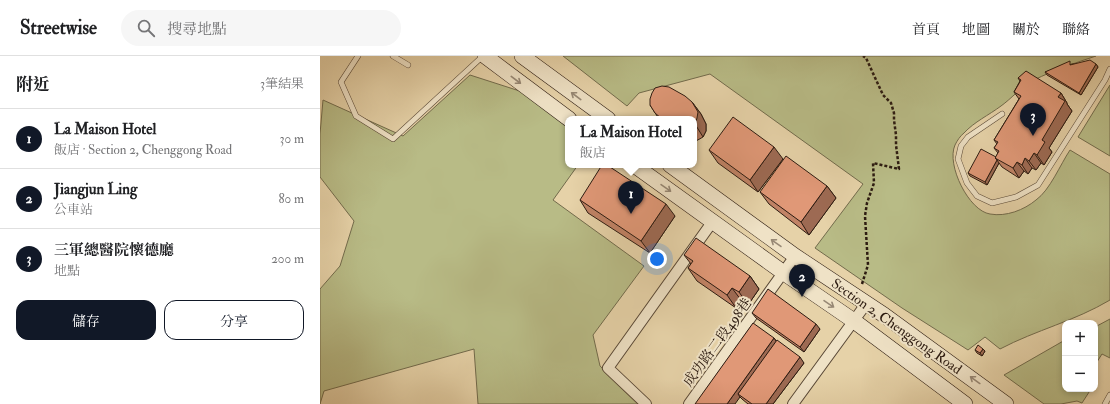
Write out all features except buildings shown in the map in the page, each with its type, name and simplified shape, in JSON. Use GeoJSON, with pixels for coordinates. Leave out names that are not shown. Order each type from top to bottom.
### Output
{"type":"FeatureCollection","features":[{"type":"Feature","properties":{"kind":"main road"},"geometry":{"type":"LineString","coordinates":[[484,56],[565,116]]}},
{"type":"Feature","properties":{"kind":"main road"},"geometry":{"type":"LineString","coordinates":[[522,56],[604,116]]}},
{"type":"Feature","properties":{"kind":"main road","name":"Section 2, Chenggong Road"},"geometry":{"type":"LineString","coordinates":[[638,168],[784,273],[854,321],[965,404]]}},
{"type":"Feature","properties":{"kind":"main road","name":"Section 2, Chenggong Road"},"geometry":{"type":"LineString","coordinates":[[674,168],[795,256],[884,315],[1006,404]]}},
{"type":"Feature","properties":{"kind":"street"},"geometry":{"type":"LineString","coordinates":[[646,404],[608,368],[713,221]]}},
{"type":"Feature","properties":{"kind":"street","name":"成功路二段498巷"},"geometry":{"type":"LineString","coordinates":[[689,404],[795,256]]}},
{"type":"Feature","properties":{"kind":"street"},"geometry":{"type":"LineString","coordinates":[[793,404],[854,321],[862,301]]}},
{"type":"Feature","properties":{"kind":"lane"},"geometry":{"type":"LineString","coordinates":[[358,56],[340,82],[356,116],[393,139],[484,56]]}},
{"type":"Feature","properties":{"kind":"lane"},"geometry":{"type":"LineString","coordinates":[[393,56],[408,65]]}},
{"type":"Feature","properties":{"kind":"lane"},"geometry":{"type":"LineString","coordinates":[[1002,114],[968,137],[961,146],[958,159],[967,183],[977,196],[992,203],[1016,197],[1038,185],[1105,80],[1110,68]]}},
{"type":"Feature","properties":{"kind":"lane"},"geometry":{"type":"LineString","coordinates":[[1105,404],[1110,395]]}},
{"type":"Feature","properties":{"kind":"path"},"geometry":{"type":"LineString","coordinates":[[862,301],[868,265],[865,216],[867,202],[874,182],[873,163],[899,169],[894,113],[891,103],[882,96],[866,58],[863,56]]}},
{"type":"Feature","properties":{"kind":"green space"},"geometry":{"type":"Polygon","coordinates":[[[563,56],[1096,56],[1057,70],[1030,82],[1001,106],[968,129],[955,145],[953,154],[957,175],[967,196],[974,205],[982,211],[996,215],[1008,214],[1026,207],[1041,196],[1050,184],[1070,150],[1110,174],[1110,300],[1083,314],[1068,320],[1062,320],[1062,322],[1027,336],[1000,349],[985,337],[968,350],[902,308],[815,248],[863,184],[710,74],[639,93],[627,106],[563,56]]]}},
{"type":"Feature","properties":{"kind":"green space"},"geometry":{"type":"Polygon","coordinates":[[[470,75],[529,94],[565,124],[565,168],[576,168],[553,200],[644,266],[593,335],[600,366],[640,404],[478,404],[474,349],[324,391],[320,404],[320,289],[340,266],[354,221],[320,177],[320,134],[323,100],[403,136],[470,75]]]}},
{"type":"Feature","properties":{"kind":"green space"},"geometry":{"type":"Polygon","coordinates":[[[1110,85],[1110,156],[1078,137],[1110,85]]]}},
{"type":"Feature","properties":{"kind":"green space"},"geometry":{"type":"Polygon","coordinates":[[[1110,319],[1110,358],[1102,354],[1098,360],[1098,356],[1098,325],[1110,319]]]}},
{"type":"Feature","properties":{"kind":"green space"},"geometry":{"type":"Polygon","coordinates":[[[1062,342],[1062,392],[1089,392],[1082,403],[1077,401],[1061,404],[1044,404],[1004,375],[1062,342]]]}},
{"type":"Feature","properties":{"kind":"place","name":"三軍總醫院懷德廳"},"geometry":{"type":"Point","coordinates":[1033,136]}},
{"type":"Feature","properties":{"kind":"place","name":"La Maison Hotel"},"geometry":{"type":"Point","coordinates":[631,214]}},
{"type":"Feature","properties":{"kind":"place","name":"Jiangjun Ling"},"geometry":{"type":"Point","coordinates":[802,297]}}]}
